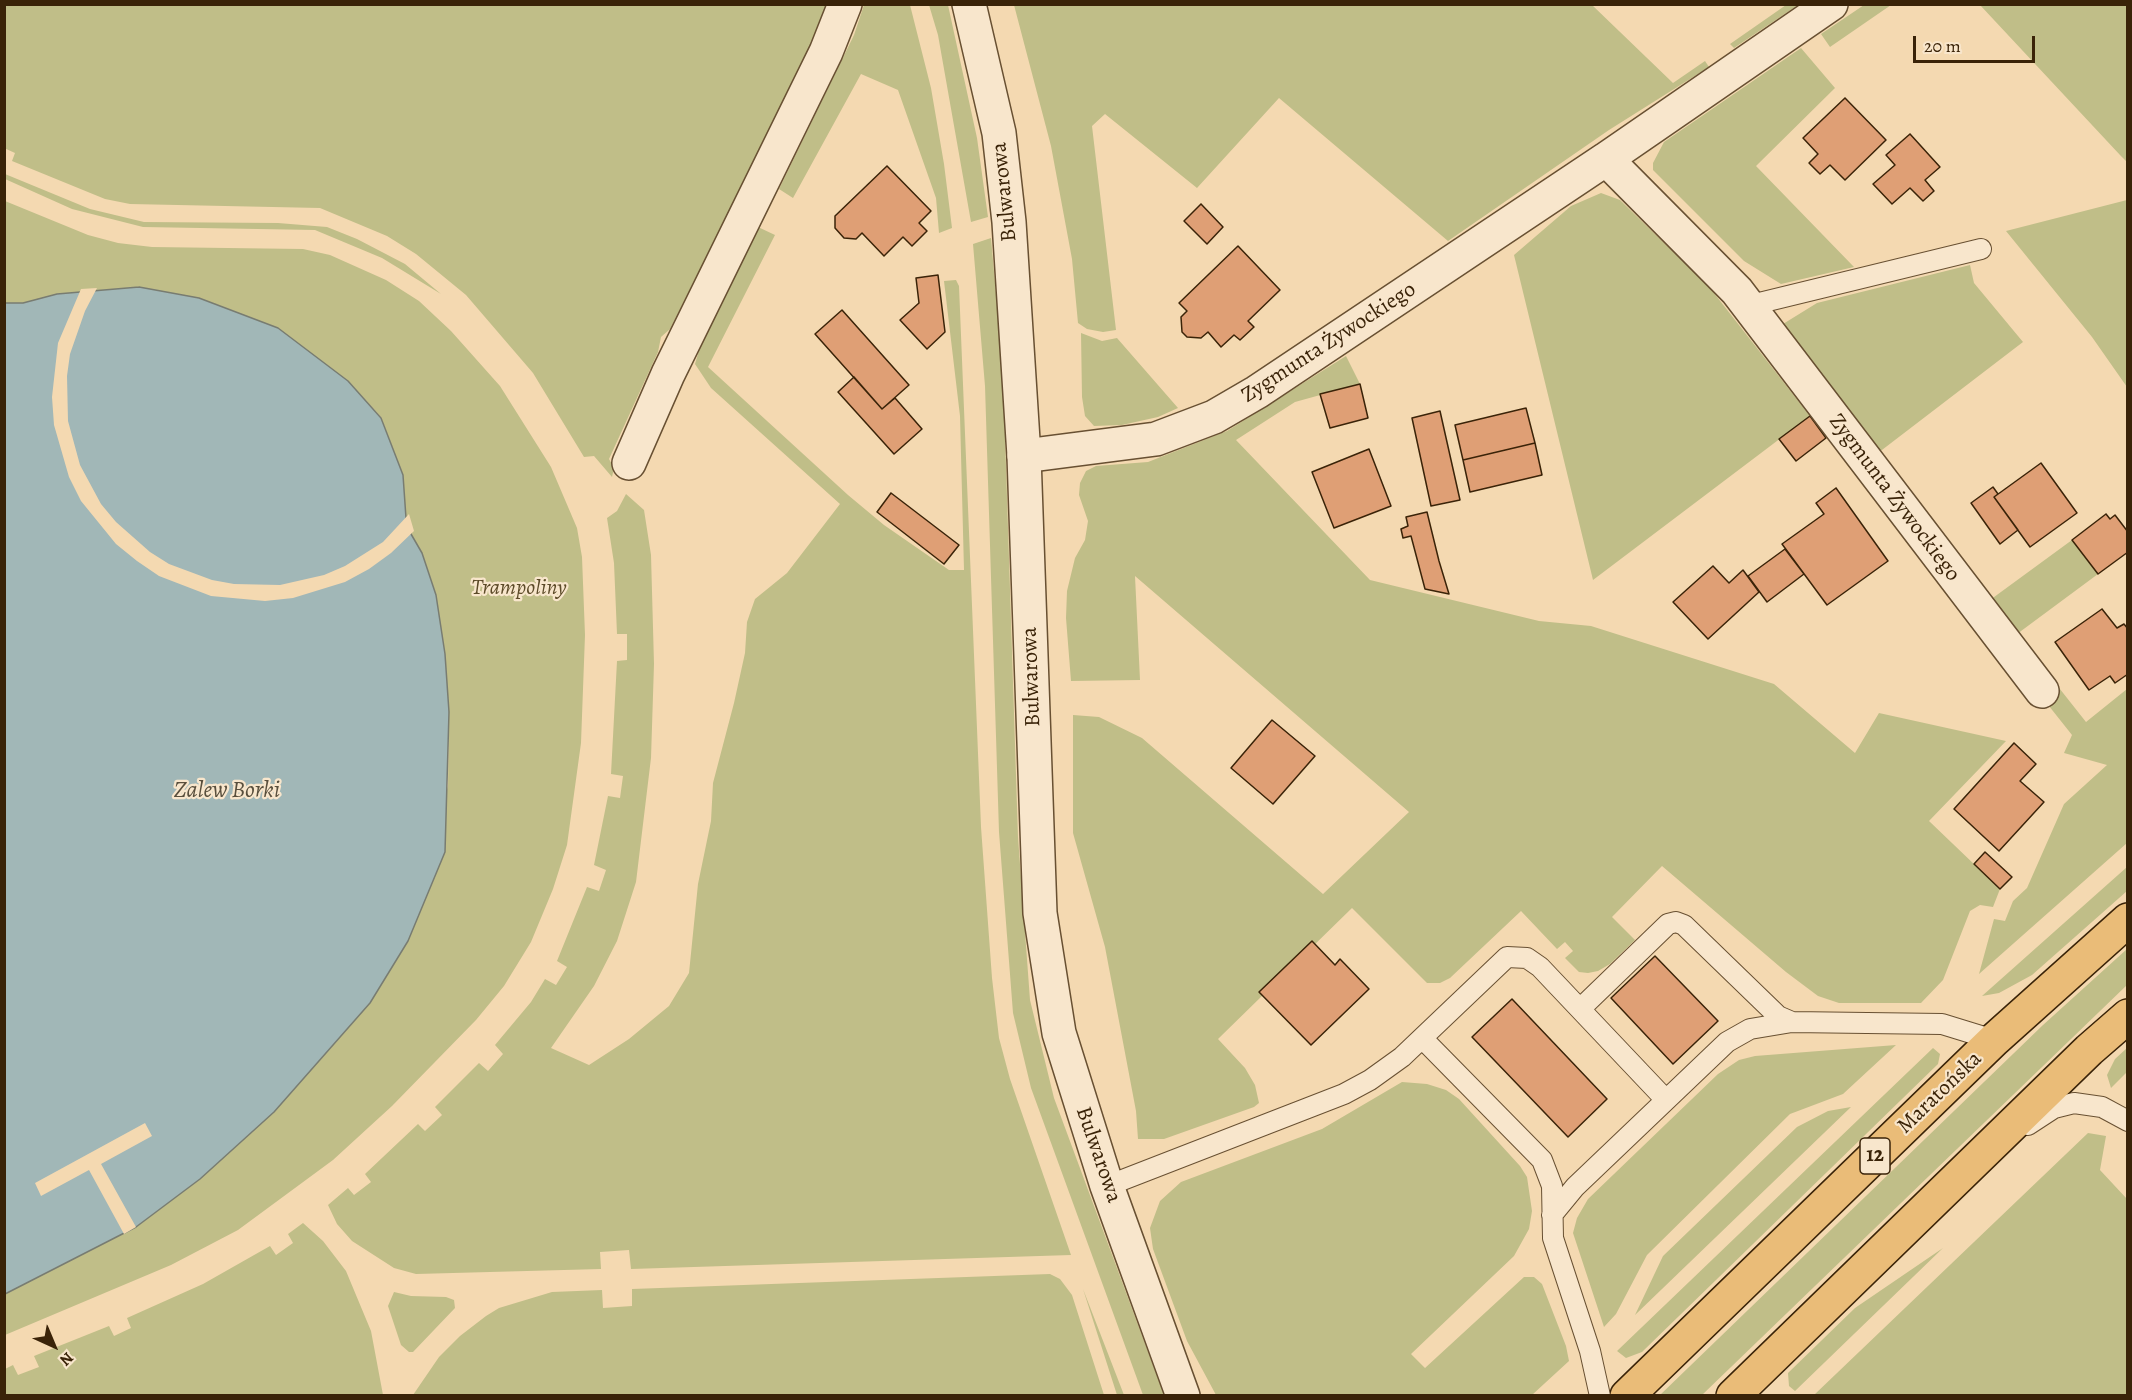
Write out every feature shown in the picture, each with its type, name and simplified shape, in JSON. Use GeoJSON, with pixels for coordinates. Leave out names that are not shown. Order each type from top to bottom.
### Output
{"type":"FeatureCollection","features":[{"type":"Feature","properties":{"kind":"main road","name":"Maratońska"},"geometry":{"type":"LineString","coordinates":[[1627,1395],[1994,1040],[2127,920]]}},
{"type":"Feature","properties":{"kind":"main road"},"geometry":{"type":"LineString","coordinates":[[1733,1395],[2127,1016]]}},
{"type":"Feature","properties":{"kind":"street"},"geometry":{"type":"LineString","coordinates":[[629,463],[668,374],[826,52],[846,4]]}},
{"type":"Feature","properties":{"kind":"street","name":"Bulwarowa"},"geometry":{"type":"LineString","coordinates":[[969,4],[999,133],[1009,222],[1024,456],[1040,914],[1059,1033],[1107,1186],[1183,1395]]}},
{"type":"Feature","properties":{"kind":"street","name":"Zygmunta Żywockiego"},"geometry":{"type":"LineString","coordinates":[[1024,456],[1156,439],[1214,417],[1257,392],[1606,159],[1831,4]]}},
{"type":"Feature","properties":{"kind":"street","name":"Zygmunta Żywockiego"},"geometry":{"type":"LineString","coordinates":[[1606,159],[1722,274],[2042,691]]}},
{"type":"Feature","properties":{"kind":"street","name":"Bulwarowa"},"geometry":{"type":"LineString","coordinates":[[1162,1335],[1201,1395]]}},
{"type":"Feature","properties":{"kind":"lane"},"geometry":{"type":"LineString","coordinates":[[1747,306],[1981,249]]}},
{"type":"Feature","properties":{"kind":"lane"},"geometry":{"type":"LineString","coordinates":[[1580,1009],[1668,924],[1676,922],[1684,925],[1778,1016],[1792,1022]]}},
{"type":"Feature","properties":{"kind":"lane"},"geometry":{"type":"LineString","coordinates":[[1107,1186],[1344,1094],[1387,1070],[1507,957],[1527,957],[1666,1100]]}},
{"type":"Feature","properties":{"kind":"lane"},"geometry":{"type":"LineString","coordinates":[[1552,1215],[1575,1187],[1727,1042],[1750,1029],[1792,1022],[1942,1024],[1994,1040]]}},
{"type":"Feature","properties":{"kind":"lane"},"geometry":{"type":"LineString","coordinates":[[1422,1038],[1535,1151],[1552,1186],[1553,1238],[1590,1351],[1600,1395]]}},
{"type":"Feature","properties":{"kind":"lane"},"geometry":{"type":"LineString","coordinates":[[1980,1156],[2054,1108],[2074,1103],[2102,1107],[2127,1121]]}},
{"type":"Feature","properties":{"kind":"green space"},"geometry":{"type":"Polygon","coordinates":[[[4,5],[830,5],[805,61],[670,329],[661,337],[658,352],[609,459],[614,468],[612,477],[594,456],[584,457],[533,373],[466,295],[416,254],[387,236],[320,208],[130,204],[105,199],[12,161],[15,153],[4,148],[4,5]]]}},
{"type":"Feature","properties":{"kind":"green space"},"geometry":{"type":"Polygon","coordinates":[[[864,5],[910,5],[931,88],[944,164],[952,228],[939,233],[936,198],[898,90],[861,74],[793,198],[779,189],[854,35],[864,5]]]}},
{"type":"Feature","properties":{"kind":"green space"},"geometry":{"type":"Polygon","coordinates":[[[929,5],[948,5],[977,138],[988,217],[971,222],[938,35],[929,5]]]}},
{"type":"Feature","properties":{"kind":"green space"},"geometry":{"type":"Polygon","coordinates":[[[1014,5],[1592,5],[1673,83],[1705,61],[1709,67],[1609,130],[1448,241],[1279,98],[1197,188],[1105,114],[1092,126],[1116,330],[1103,332],[1087,329],[1078,323],[1072,259],[1051,146],[1014,5]]]}},
{"type":"Feature","properties":{"kind":"green space"},"geometry":{"type":"Polygon","coordinates":[[[1786,5],[1798,5],[1734,48],[1730,44],[1786,5]]]}},
{"type":"Feature","properties":{"kind":"green space"},"geometry":{"type":"Polygon","coordinates":[[[1864,5],[1891,5],[1830,47],[1821,34],[1864,5]]]}},
{"type":"Feature","properties":{"kind":"green space"},"geometry":{"type":"Polygon","coordinates":[[[1980,5],[2127,5],[2127,162],[2120,155],[1980,5]]]}},
{"type":"Feature","properties":{"kind":"green space"},"geometry":{"type":"Polygon","coordinates":[[[1801,48],[1835,88],[1756,166],[1854,267],[1781,284],[1744,261],[1653,170],[1653,163],[1664,142],[1801,48]]]}},
{"type":"Feature","properties":{"kind":"green space"},"geometry":{"type":"Polygon","coordinates":[[[5,174],[90,209],[144,222],[278,223],[327,227],[357,239],[405,264],[441,294],[382,258],[315,230],[143,227],[72,209],[5,179],[5,174]]]}},
{"type":"Feature","properties":{"kind":"green space"},"geometry":{"type":"Polygon","coordinates":[[[1601,193],[1620,200],[1710,288],[1810,416],[1593,580],[1514,255],[1571,206],[1601,193]]]}},
{"type":"Feature","properties":{"kind":"green space"},"geometry":{"type":"Polygon","coordinates":[[[2128,200],[2127,387],[2092,337],[2006,231],[2128,200]]]}},
{"type":"Feature","properties":{"kind":"green space","name":"Trampoliny"},"geometry":{"type":"Polygon","coordinates":[[[5,201],[88,235],[118,243],[152,247],[303,249],[330,255],[386,280],[419,301],[451,331],[500,386],[551,467],[577,528],[582,557],[585,635],[581,743],[567,845],[553,889],[531,942],[504,986],[476,1020],[392,1106],[333,1160],[238,1230],[171,1265],[5,1335],[5,1294],[136,1227],[200,1179],[274,1112],[370,1003],[408,941],[448,786],[449,712],[445,654],[436,595],[422,553],[411,534],[406,518],[403,475],[381,417],[348,381],[139,287],[57,294],[23,303],[5,303],[5,201]]]}},
{"type":"Feature","properties":{"kind":"green space"},"geometry":{"type":"Polygon","coordinates":[[[758,227],[775,235],[708,367],[848,495],[884,525],[949,570],[964,570],[960,416],[944,281],[956,280],[959,286],[981,827],[992,978],[999,1038],[1010,1079],[1071,1255],[631,1269],[629,1250],[600,1252],[601,1269],[416,1274],[394,1268],[352,1241],[337,1224],[328,1205],[348,1188],[354,1195],[371,1182],[365,1174],[418,1124],[425,1131],[442,1115],[435,1107],[479,1063],[488,1071],[503,1054],[495,1045],[531,1002],[545,979],[556,985],[567,967],[557,961],[587,887],[599,891],[606,870],[594,865],[608,796],[620,798],[623,776],[611,774],[617,661],[627,660],[627,634],[617,634],[614,563],[607,518],[617,511],[626,494],[644,510],[651,555],[654,664],[651,758],[636,882],[617,941],[594,986],[551,1048],[589,1065],[629,1039],[669,1006],[689,973],[698,884],[711,821],[713,783],[745,653],[747,622],[755,599],[787,573],[840,504],[711,388],[695,364],[700,347],[758,227]]]}},
{"type":"Feature","properties":{"kind":"green space"},"geometry":{"type":"Polygon","coordinates":[[[991,238],[1003,373],[1018,837],[1030,1000],[1054,1098],[1164,1395],[1143,1395],[1031,1088],[1013,1013],[999,832],[985,386],[973,244],[991,238]]]}},
{"type":"Feature","properties":{"kind":"green space"},"geometry":{"type":"Polygon","coordinates":[[[1970,265],[1974,283],[2023,342],[1878,453],[1783,324],[1817,303],[1970,265]]]}},
{"type":"Feature","properties":{"kind":"green space"},"geometry":{"type":"Polygon","coordinates":[[[1081,333],[1102,341],[1117,338],[1178,408],[1158,417],[1122,425],[1094,426],[1085,416],[1082,397],[1081,333]]]}},
{"type":"Feature","properties":{"kind":"green space"},"geometry":{"type":"Polygon","coordinates":[[[1346,356],[1360,384],[1295,402],[1236,440],[1370,580],[1539,621],[1591,626],[1774,684],[1855,753],[1879,713],[2006,741],[1929,821],[2000,889],[1993,907],[1980,905],[1970,911],[1943,980],[1921,1003],[1839,1003],[1818,996],[1786,972],[1662,866],[1612,917],[1635,940],[1610,964],[1598,971],[1588,973],[1579,972],[1565,958],[1573,951],[1565,942],[1557,949],[1521,911],[1450,978],[1440,983],[1427,983],[1352,908],[1218,1039],[1245,1068],[1255,1085],[1259,1103],[1254,1107],[1164,1139],[1138,1139],[1136,1111],[1105,947],[1073,833],[1073,715],[1099,717],[1142,738],[1323,894],[1409,812],[1135,576],[1140,680],[1071,681],[1066,618],[1067,591],[1075,558],[1085,540],[1088,521],[1079,495],[1080,483],[1086,471],[1096,466],[1148,462],[1227,431],[1346,356]]]}},
{"type":"Feature","properties":{"kind":"green space"},"geometry":{"type":"Polygon","coordinates":[[[2072,540],[2098,574],[2017,634],[1990,600],[2072,540]]]}},
{"type":"Feature","properties":{"kind":"green space"},"geometry":{"type":"Polygon","coordinates":[[[2037,660],[2086,722],[2127,689],[2127,843],[1979,974],[1994,919],[2005,921],[2013,901],[2027,888],[2064,804],[2107,765],[2064,753],[2072,735],[2045,701],[2037,660]]]}},
{"type":"Feature","properties":{"kind":"green space"},"geometry":{"type":"Polygon","coordinates":[[[2127,867],[2127,891],[2032,975],[1999,993],[1982,996],[2127,867]]]}},
{"type":"Feature","properties":{"kind":"green space"},"geometry":{"type":"Polygon","coordinates":[[[2127,949],[2127,985],[1702,1395],[1660,1395],[2043,1025],[2127,949]]]}},
{"type":"Feature","properties":{"kind":"green space"},"geometry":{"type":"Polygon","coordinates":[[[1896,1045],[1843,1094],[1790,1114],[1647,1255],[1616,1314],[1604,1327],[1573,1233],[1577,1218],[1588,1199],[1718,1074],[1739,1060],[1755,1056],[1896,1045]]]}},
{"type":"Feature","properties":{"kind":"green space"},"geometry":{"type":"Polygon","coordinates":[[[1933,1048],[1940,1054],[1938,1064],[1642,1352],[1626,1358],[1617,1351],[1933,1048]]]}},
{"type":"Feature","properties":{"kind":"green space"},"geometry":{"type":"Polygon","coordinates":[[[2127,1048],[2127,1072],[2111,1088],[2107,1075],[2115,1059],[2127,1048]]]}},
{"type":"Feature","properties":{"kind":"green space"},"geometry":{"type":"Polygon","coordinates":[[[1402,1082],[1427,1084],[1446,1090],[1459,1099],[1520,1166],[1527,1177],[1532,1211],[1529,1229],[1514,1256],[1411,1354],[1425,1368],[1524,1277],[1534,1277],[1542,1284],[1566,1346],[1569,1361],[1532,1395],[1216,1395],[1187,1341],[1153,1249],[1150,1228],[1160,1201],[1181,1182],[1322,1129],[1402,1082]]]}},
{"type":"Feature","properties":{"kind":"green space"},"geometry":{"type":"Polygon","coordinates":[[[1851,1107],[1635,1315],[1663,1256],[1797,1127],[1828,1111],[1851,1107]]]}},
{"type":"Feature","properties":{"kind":"green space"},"geometry":{"type":"Polygon","coordinates":[[[2088,1133],[2106,1136],[2100,1170],[2127,1199],[2127,1395],[1814,1395],[2088,1133]]]}},
{"type":"Feature","properties":{"kind":"green space"},"geometry":{"type":"Polygon","coordinates":[[[303,1223],[323,1241],[346,1271],[371,1331],[383,1395],[5,1395],[5,1369],[13,1365],[18,1375],[39,1367],[34,1356],[109,1326],[114,1336],[131,1328],[127,1318],[203,1284],[270,1246],[276,1255],[293,1243],[288,1234],[303,1223]]]}},
{"type":"Feature","properties":{"kind":"green space"},"geometry":{"type":"Polygon","coordinates":[[[1943,1248],[1795,1391],[1789,1386],[1788,1373],[1855,1308],[1943,1248]]]}},
{"type":"Feature","properties":{"kind":"green space"},"geometry":{"type":"Polygon","coordinates":[[[1050,1274],[1060,1279],[1072,1295],[1104,1395],[413,1395],[439,1357],[460,1336],[486,1316],[499,1308],[552,1292],[602,1290],[603,1308],[632,1306],[632,1289],[1050,1274]]]}},
{"type":"Feature","properties":{"kind":"green space"},"geometry":{"type":"Polygon","coordinates":[[[1083,1289],[1124,1395],[1117,1395],[1083,1289]]]}},
{"type":"Feature","properties":{"kind":"green space"},"geometry":{"type":"Polygon","coordinates":[[[394,1292],[411,1296],[446,1297],[454,1300],[455,1308],[413,1352],[409,1352],[401,1345],[388,1306],[394,1292]]]}},
{"type":"Feature","properties":{"kind":"water","name":"Zalew Borki"},"geometry":{"type":"Polygon","coordinates":[[[139,287],[199,298],[278,328],[348,381],[381,418],[403,475],[406,518],[411,534],[422,553],[436,595],[445,654],[449,712],[445,852],[408,941],[370,1003],[274,1112],[200,1179],[136,1227],[5,1294],[5,303],[23,303],[57,294],[139,287]]]}},
{"type":"Feature","properties":{"kind":"pier"},"geometry":{"type":"Polygon","coordinates":[[[97,288],[85,311],[70,354],[67,376],[68,421],[80,465],[101,504],[116,522],[150,552],[169,564],[212,580],[234,584],[280,585],[324,575],[345,566],[383,542],[409,514],[414,531],[391,553],[369,569],[345,582],[293,598],[265,601],[211,596],[159,576],[137,561],[116,544],[81,501],[69,477],[54,425],[52,397],[58,343],[81,289],[97,288]]]}},
{"type":"Feature","properties":{"kind":"pier"},"geometry":{"type":"Polygon","coordinates":[[[145,1123],[152,1136],[101,1164],[136,1227],[124,1234],[89,1170],[41,1196],[35,1183],[145,1123]]]}},
{"type":"Feature","properties":{"kind":"building"},"geometry":{"type":"Polygon","coordinates":[[[1845,98],[1886,140],[1845,180],[1830,165],[1820,174],[1809,163],[1818,154],[1803,138],[1845,98]]]}},
{"type":"Feature","properties":{"kind":"building"},"geometry":{"type":"Polygon","coordinates":[[[1910,134],[1940,167],[1925,180],[1934,191],[1923,201],[1910,188],[1892,204],[1873,184],[1895,165],[1886,155],[1910,134]]]}},
{"type":"Feature","properties":{"kind":"building"},"geometry":{"type":"Polygon","coordinates":[[[887,166],[931,211],[919,223],[927,231],[912,246],[903,237],[884,256],[862,233],[856,239],[844,238],[835,228],[835,216],[887,166]]]}},
{"type":"Feature","properties":{"kind":"building"},"geometry":{"type":"Polygon","coordinates":[[[1201,204],[1223,227],[1207,244],[1184,221],[1201,204]]]}},
{"type":"Feature","properties":{"kind":"building"},"geometry":{"type":"Polygon","coordinates":[[[1238,246],[1280,290],[1248,321],[1254,327],[1240,340],[1234,335],[1221,347],[1208,332],[1201,338],[1187,337],[1182,332],[1181,317],[1187,311],[1179,303],[1238,246]]]}},
{"type":"Feature","properties":{"kind":"building"},"geometry":{"type":"Polygon","coordinates":[[[938,275],[945,332],[927,349],[900,320],[919,303],[916,278],[938,275]]]}},
{"type":"Feature","properties":{"kind":"building"},"geometry":{"type":"Polygon","coordinates":[[[842,310],[909,385],[882,409],[815,334],[842,310]]]}},
{"type":"Feature","properties":{"kind":"building"},"geometry":{"type":"Polygon","coordinates":[[[854,377],[882,409],[895,398],[922,429],[894,454],[838,392],[854,377]]]}},
{"type":"Feature","properties":{"kind":"building"},"geometry":{"type":"Polygon","coordinates":[[[1360,384],[1368,418],[1330,428],[1320,394],[1360,384]]]}},
{"type":"Feature","properties":{"kind":"building"},"geometry":{"type":"Polygon","coordinates":[[[1526,408],[1535,443],[1463,460],[1455,425],[1526,408]]]}},
{"type":"Feature","properties":{"kind":"building"},"geometry":{"type":"Polygon","coordinates":[[[1440,411],[1460,500],[1431,506],[1412,418],[1440,411]]]}},
{"type":"Feature","properties":{"kind":"building"},"geometry":{"type":"Polygon","coordinates":[[[1810,416],[1826,438],[1796,461],[1779,439],[1810,416]]]}},
{"type":"Feature","properties":{"kind":"building"},"geometry":{"type":"Polygon","coordinates":[[[1535,443],[1542,475],[1470,492],[1463,460],[1535,443]]]}},
{"type":"Feature","properties":{"kind":"building"},"geometry":{"type":"Polygon","coordinates":[[[1369,449],[1391,506],[1334,528],[1312,472],[1369,449]]]}},
{"type":"Feature","properties":{"kind":"building"},"geometry":{"type":"Polygon","coordinates":[[[2041,463],[2077,513],[2030,547],[1994,497],[2041,463]]]}},
{"type":"Feature","properties":{"kind":"building"},"geometry":{"type":"Polygon","coordinates":[[[1993,487],[1998,494],[1994,497],[2018,530],[2000,544],[1971,503],[1993,487]]]}},
{"type":"Feature","properties":{"kind":"building"},"geometry":{"type":"Polygon","coordinates":[[[1836,488],[1888,561],[1827,605],[1782,544],[1824,514],[1816,503],[1836,488]]]}},
{"type":"Feature","properties":{"kind":"building"},"geometry":{"type":"Polygon","coordinates":[[[891,493],[959,545],[944,564],[877,512],[891,493]]]}},
{"type":"Feature","properties":{"kind":"building"},"geometry":{"type":"Polygon","coordinates":[[[1427,512],[1449,594],[1425,589],[1411,536],[1403,538],[1401,529],[1408,526],[1406,517],[1427,512]]]}},
{"type":"Feature","properties":{"kind":"building"},"geometry":{"type":"Polygon","coordinates":[[[2106,514],[2110,519],[2115,515],[2128,532],[2128,552],[2098,574],[2072,540],[2106,514]]]}},
{"type":"Feature","properties":{"kind":"building"},"geometry":{"type":"Polygon","coordinates":[[[1785,549],[1804,574],[1767,602],[1748,576],[1785,549]]]}},
{"type":"Feature","properties":{"kind":"building"},"geometry":{"type":"Polygon","coordinates":[[[1713,566],[1729,583],[1743,570],[1759,592],[1708,639],[1673,602],[1713,566]]]}},
{"type":"Feature","properties":{"kind":"building"},"geometry":{"type":"Polygon","coordinates":[[[2102,609],[2117,628],[2124,624],[2128,629],[2128,674],[2115,683],[2110,676],[2089,690],[2055,642],[2102,609]]]}},
{"type":"Feature","properties":{"kind":"building"},"geometry":{"type":"Polygon","coordinates":[[[1272,720],[1315,756],[1273,804],[1231,768],[1272,720]]]}},
{"type":"Feature","properties":{"kind":"building"},"geometry":{"type":"Polygon","coordinates":[[[2014,743],[2036,764],[2020,781],[2044,802],[1999,851],[1954,809],[2014,743]]]}},
{"type":"Feature","properties":{"kind":"building"},"geometry":{"type":"Polygon","coordinates":[[[1985,852],[2012,877],[2000,889],[1974,864],[1985,852]]]}},
{"type":"Feature","properties":{"kind":"building"},"geometry":{"type":"Polygon","coordinates":[[[1312,941],[1335,965],[1340,959],[1369,989],[1311,1045],[1259,992],[1312,941]]]}},
{"type":"Feature","properties":{"kind":"building"},"geometry":{"type":"Polygon","coordinates":[[[1655,956],[1718,1021],[1673,1064],[1611,998],[1655,956]]]}},
{"type":"Feature","properties":{"kind":"building"},"geometry":{"type":"Polygon","coordinates":[[[1512,999],[1607,1099],[1568,1137],[1472,1037],[1512,999]]]}}]}
